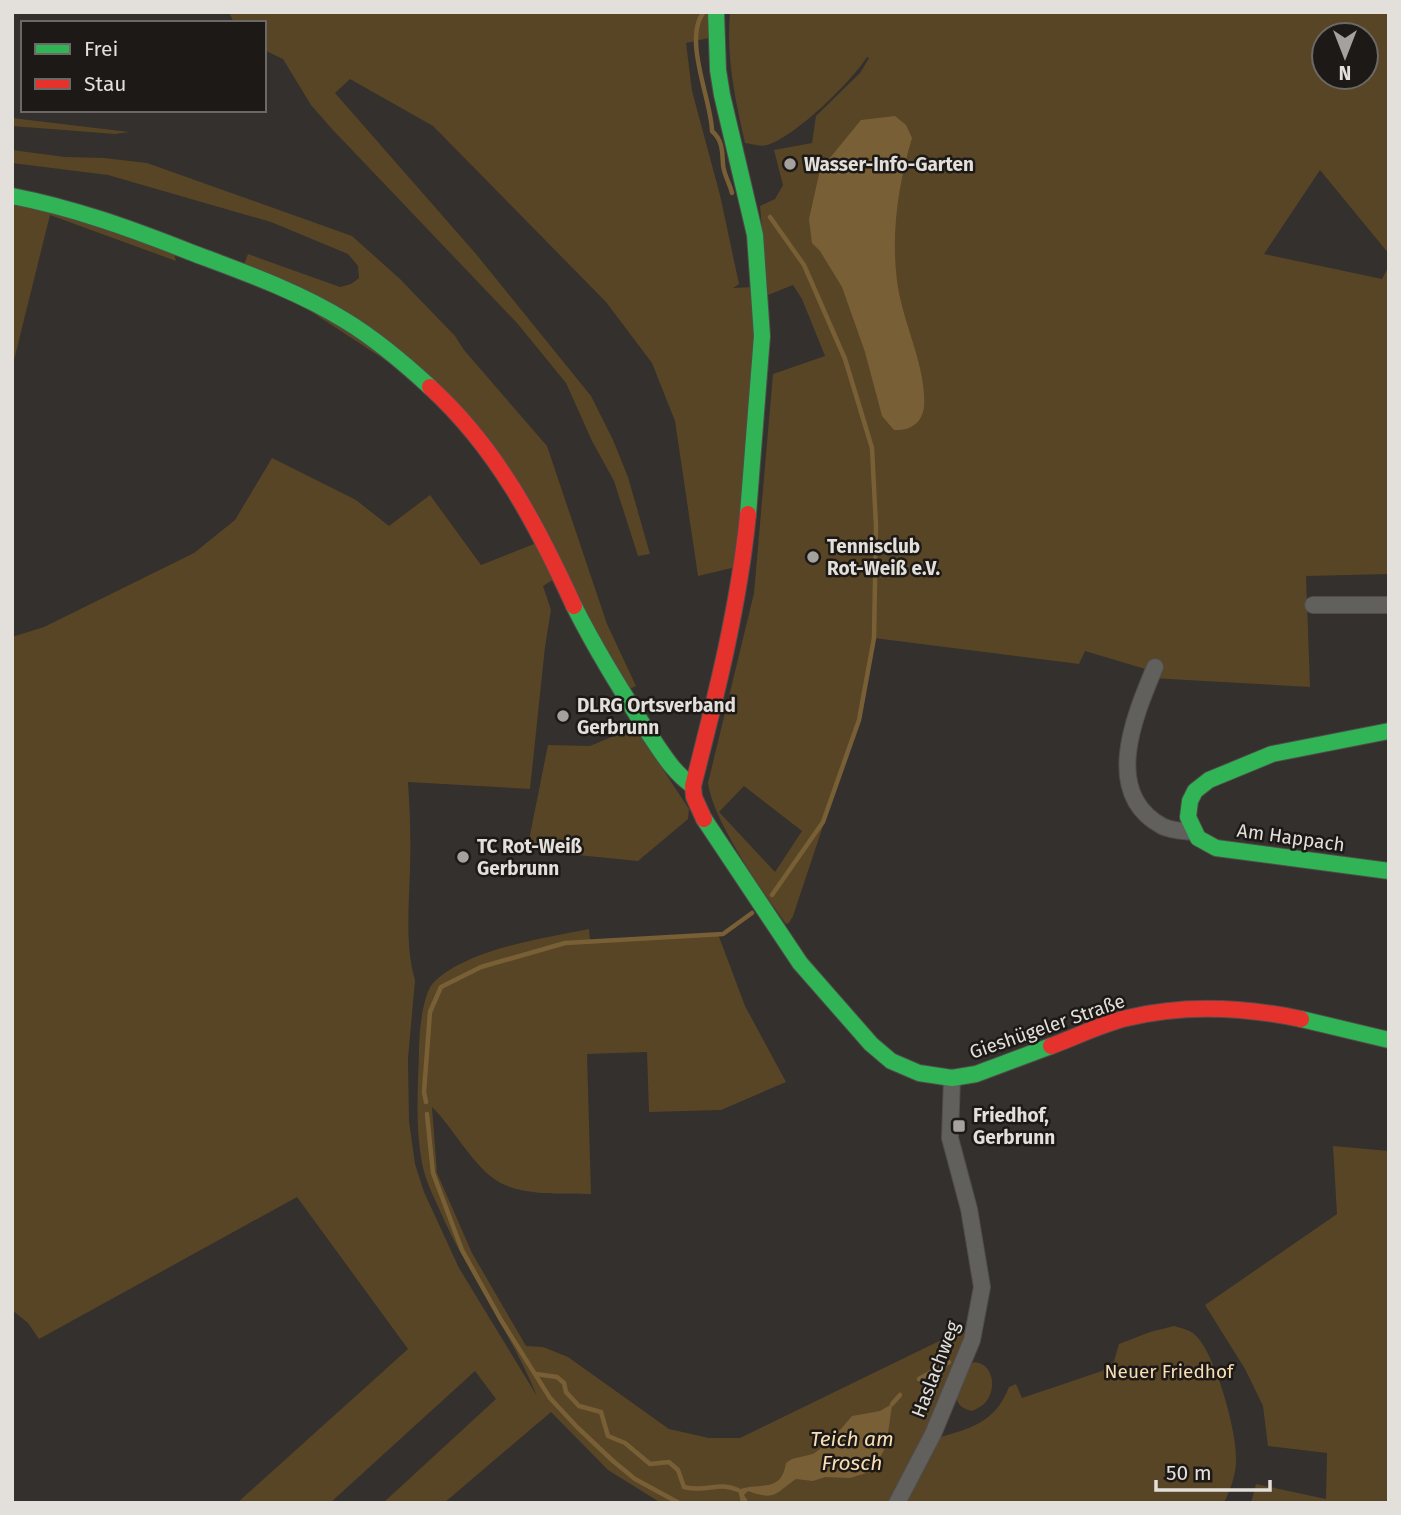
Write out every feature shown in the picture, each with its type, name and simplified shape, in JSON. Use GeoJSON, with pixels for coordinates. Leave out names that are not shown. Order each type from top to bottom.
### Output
{"type":"FeatureCollection","features":[{"type":"Feature","properties":{"kind":"street"},"geometry":{"type":"LineString","coordinates":[[694,792],[718,693],[743,565],[762,337],[755,235],[722,95],[717,60],[716,12]]}},
{"type":"Feature","properties":{"kind":"street"},"geometry":{"type":"LineString","coordinates":[[12,196],[35,200],[140,232],[293,292],[346,321],[404,362],[446,402],[494,457],[521,497],[583,624],[622,692],[667,761],[694,792]]}},
{"type":"Feature","properties":{"kind":"street"},"geometry":{"type":"LineString","coordinates":[[1313,605],[1389,605]]}},
{"type":"Feature","properties":{"kind":"street","name":"Am Happach"},"geometry":{"type":"LineString","coordinates":[[1155,667],[1132,730],[1128,753],[1127,779],[1147,816],[1164,828],[1194,832],[1205,843],[1216,848],[1389,871]]}},
{"type":"Feature","properties":{"kind":"street"},"geometry":{"type":"LineString","coordinates":[[1194,832],[1188,817],[1190,801],[1195,791],[1209,780],[1272,754],[1389,731]]}},
{"type":"Feature","properties":{"kind":"street","name":"Gieshügeler Straße"},"geometry":{"type":"LineString","coordinates":[[694,792],[701,814],[809,974],[871,1044],[891,1061],[919,1073],[951,1078],[976,1074],[1126,1018],[1177,1010],[1219,1008],[1259,1012],[1316,1021],[1389,1040]]}},
{"type":"Feature","properties":{"kind":"street","name":"Haslachweg"},"geometry":{"type":"LineString","coordinates":[[897,1503],[933,1434],[972,1340],[982,1287],[969,1209],[950,1138],[951,1078]]}},
{"type":"Feature","properties":{"kind":"green space"},"geometry":{"type":"Polygon","coordinates":[[[229,12],[710,12],[709,38],[686,43],[692,91],[720,195],[739,284],[733,288],[754,287],[758,334],[736,567],[698,576],[675,421],[652,363],[606,302],[433,126],[350,79],[335,93],[476,254],[591,396],[628,477],[650,554],[638,556],[614,481],[592,441],[566,383],[517,323],[311,105],[283,59],[266,51],[266,21],[233,21],[229,12]]]}},
{"type":"Feature","properties":{"kind":"green space"},"geometry":{"type":"Polygon","coordinates":[[[730,12],[1389,12],[1389,254],[1320,170],[1264,254],[1382,279],[1389,266],[1389,574],[1306,576],[1310,687],[1151,678],[1152,671],[1085,651],[1079,664],[874,638],[858,721],[793,916],[786,924],[729,836],[712,799],[708,783],[754,593],[773,374],[825,356],[802,299],[793,285],[768,295],[760,206],[775,199],[783,185],[774,150],[812,143],[816,116],[860,73],[869,58],[867,57],[849,80],[792,132],[767,145],[759,146],[745,143],[732,78],[730,12]],[[744,786],[719,812],[775,872],[802,831],[744,786]]]}},
{"type":"Feature","properties":{"kind":"green space"},"geometry":{"type":"Polygon","coordinates":[[[12,118],[129,132],[115,134],[12,126],[12,118]]]}},
{"type":"Feature","properties":{"kind":"green space"},"geometry":{"type":"Polygon","coordinates":[[[12,150],[147,163],[352,236],[400,279],[455,336],[547,446],[607,624],[636,686],[629,689],[457,407],[243,267],[248,254],[340,287],[359,278],[358,266],[348,254],[271,222],[108,175],[12,163],[12,150]]]}},
{"type":"Feature","properties":{"kind":"green space"},"geometry":{"type":"Polygon","coordinates":[[[12,198],[174,253],[176,261],[50,215],[12,368],[12,198]]]}},
{"type":"Feature","properties":{"kind":"green space"},"geometry":{"type":"Polygon","coordinates":[[[272,458],[356,500],[389,526],[430,495],[481,565],[539,542],[556,578],[543,586],[551,610],[530,789],[408,782],[409,939],[415,980],[408,1059],[409,1121],[415,1164],[424,1192],[459,1268],[537,1396],[516,1352],[456,1244],[424,1171],[418,1121],[419,1045],[427,994],[435,981],[450,970],[487,953],[589,929],[590,941],[718,934],[745,1006],[786,1082],[721,1110],[649,1112],[647,1052],[587,1054],[591,1194],[536,1192],[505,1185],[475,1161],[432,1107],[437,1173],[472,1253],[526,1346],[543,1347],[568,1357],[669,1429],[709,1438],[740,1438],[966,1328],[944,1395],[891,1503],[661,1503],[608,1470],[551,1412],[444,1503],[383,1503],[496,1399],[475,1371],[330,1503],[237,1503],[408,1349],[297,1197],[39,1339],[28,1323],[12,1310],[12,637],[44,627],[194,553],[235,520],[272,458]]]}},
{"type":"Feature","properties":{"kind":"green space"},"geometry":{"type":"Polygon","coordinates":[[[635,727],[689,809],[688,819],[638,861],[527,850],[548,745],[590,746],[635,727]]]}},
{"type":"Feature","properties":{"kind":"green space"},"geometry":{"type":"Polygon","coordinates":[[[1333,1146],[1389,1151],[1389,1503],[1251,1503],[1256,1484],[1326,1499],[1327,1453],[1268,1446],[1263,1406],[1245,1369],[1205,1305],[1337,1214],[1333,1146]]]}},
{"type":"Feature","properties":{"kind":"green space","name":"Neuer Friedhof"},"geometry":{"type":"Polygon","coordinates":[[[1174,1326],[1192,1333],[1202,1343],[1224,1394],[1236,1448],[1236,1461],[1234,1477],[1224,1503],[902,1503],[937,1438],[981,1422],[997,1409],[1009,1387],[1016,1384],[1022,1398],[1102,1371],[1114,1361],[1119,1344],[1174,1326]]]}},
{"type":"Feature","properties":{"kind":"green space"},"geometry":{"type":"Polygon","coordinates":[[[974,1362],[980,1363],[988,1370],[992,1386],[986,1402],[972,1411],[959,1404],[957,1396],[965,1373],[974,1362]]]}},
{"type":"Feature","properties":{"kind":"water"},"geometry":{"type":"Polygon","coordinates":[[[895,116],[906,125],[912,138],[897,209],[895,263],[900,297],[924,392],[921,418],[910,428],[900,430],[894,430],[882,416],[865,352],[842,287],[820,251],[812,243],[809,219],[820,170],[861,120],[895,116]]]}},
{"type":"Feature","properties":{"kind":"water","name":"Teich am Frosch"},"geometry":{"type":"Polygon","coordinates":[[[892,1404],[886,1446],[870,1472],[850,1478],[825,1477],[813,1481],[796,1479],[770,1496],[748,1491],[744,1495],[749,1503],[741,1503],[738,1490],[774,1483],[783,1473],[786,1463],[813,1454],[820,1449],[826,1438],[841,1429],[852,1416],[880,1411],[892,1404]]]}},
{"type":"Feature","properties":{"kind":"waterway"},"geometry":{"type":"LineString","coordinates":[[704,12],[698,23],[697,53],[712,131],[720,142],[724,171],[732,193]]}},
{"type":"Feature","properties":{"kind":"waterway"},"geometry":{"type":"LineString","coordinates":[[770,217],[804,265],[845,359],[872,448],[876,526],[874,638],[859,720],[823,822],[772,895]]}},
{"type":"Feature","properties":{"kind":"waterway"},"geometry":{"type":"LineString","coordinates":[[426,1102],[424,1092],[430,1012],[441,987],[481,967],[565,943],[723,934],[752,913]]}},
{"type":"Feature","properties":{"kind":"waterway"},"geometry":{"type":"LineString","coordinates":[[427,1114],[433,1173],[462,1250],[501,1320],[550,1398],[577,1427],[635,1479],[679,1503]]}},
{"type":"Feature","properties":{"kind":"waterway"},"geometry":{"type":"LineString","coordinates":[[919,1379],[949,1362]]}},
{"type":"Feature","properties":{"kind":"waterway"},"geometry":{"type":"LineString","coordinates":[[536,1374],[557,1377],[579,1406],[601,1412],[608,1436],[625,1443],[650,1464],[669,1462],[678,1470],[684,1487],[724,1487],[738,1490]]}},
{"type":"Feature","properties":{"kind":"waterway"},"geometry":{"type":"LineString","coordinates":[[892,1404],[900,1395]]}},
{"type":"Feature","properties":{"kind":"traffic: fast"},"geometry":{"type":"LineString","coordinates":[[716,12],[718,70],[722,95],[755,235],[762,336],[748,514]]}},
{"type":"Feature","properties":{"kind":"traffic: fast"},"geometry":{"type":"LineString","coordinates":[[12,196],[125,227],[290,291],[357,328],[430,387]]}},
{"type":"Feature","properties":{"kind":"traffic: fast"},"geometry":{"type":"LineString","coordinates":[[574,606],[645,728],[672,767],[693,786]]}},
{"type":"Feature","properties":{"kind":"traffic: fast"},"geometry":{"type":"LineString","coordinates":[[1389,731],[1272,754],[1209,780],[1195,791],[1190,801],[1188,817],[1198,838],[1216,848],[1389,871]]}},
{"type":"Feature","properties":{"kind":"traffic: fast"},"geometry":{"type":"LineString","coordinates":[[704,819],[800,963],[871,1044],[891,1061],[919,1073],[952,1078],[976,1074],[1051,1046]]}},
{"type":"Feature","properties":{"kind":"traffic: fast"},"geometry":{"type":"LineString","coordinates":[[1301,1019],[1389,1040]]}},
{"type":"Feature","properties":{"kind":"traffic: jam"},"geometry":{"type":"LineString","coordinates":[[430,387],[476,436],[513,489],[530,517],[574,606]]}},
{"type":"Feature","properties":{"kind":"traffic: jam"},"geometry":{"type":"LineString","coordinates":[[704,819],[694,797],[693,786],[733,617],[748,514]]}},
{"type":"Feature","properties":{"kind":"traffic: jam"},"geometry":{"type":"LineString","coordinates":[[1051,1046],[1117,1021],[1170,1011],[1236,1010],[1301,1019]]}},
{"type":"Feature","properties":{"kind":"place","name":"Wasser-Info-Garten"},"geometry":{"type":"Point","coordinates":[790,164]}},
{"type":"Feature","properties":{"kind":"place","name":"Tennisclub Rot-Weiß e.V."},"geometry":{"type":"Point","coordinates":[813,557]}},
{"type":"Feature","properties":{"kind":"place","name":"DLRG Ortsverband Gerbrunn"},"geometry":{"type":"Point","coordinates":[563,716]}},
{"type":"Feature","properties":{"kind":"place","name":"TC Rot-Weiß Gerbrunn"},"geometry":{"type":"Point","coordinates":[463,857]}},
{"type":"Feature","properties":{"kind":"place","name":"Friedhof, Gerbrunn"},"geometry":{"type":"Point","coordinates":[959,1126]}}]}
